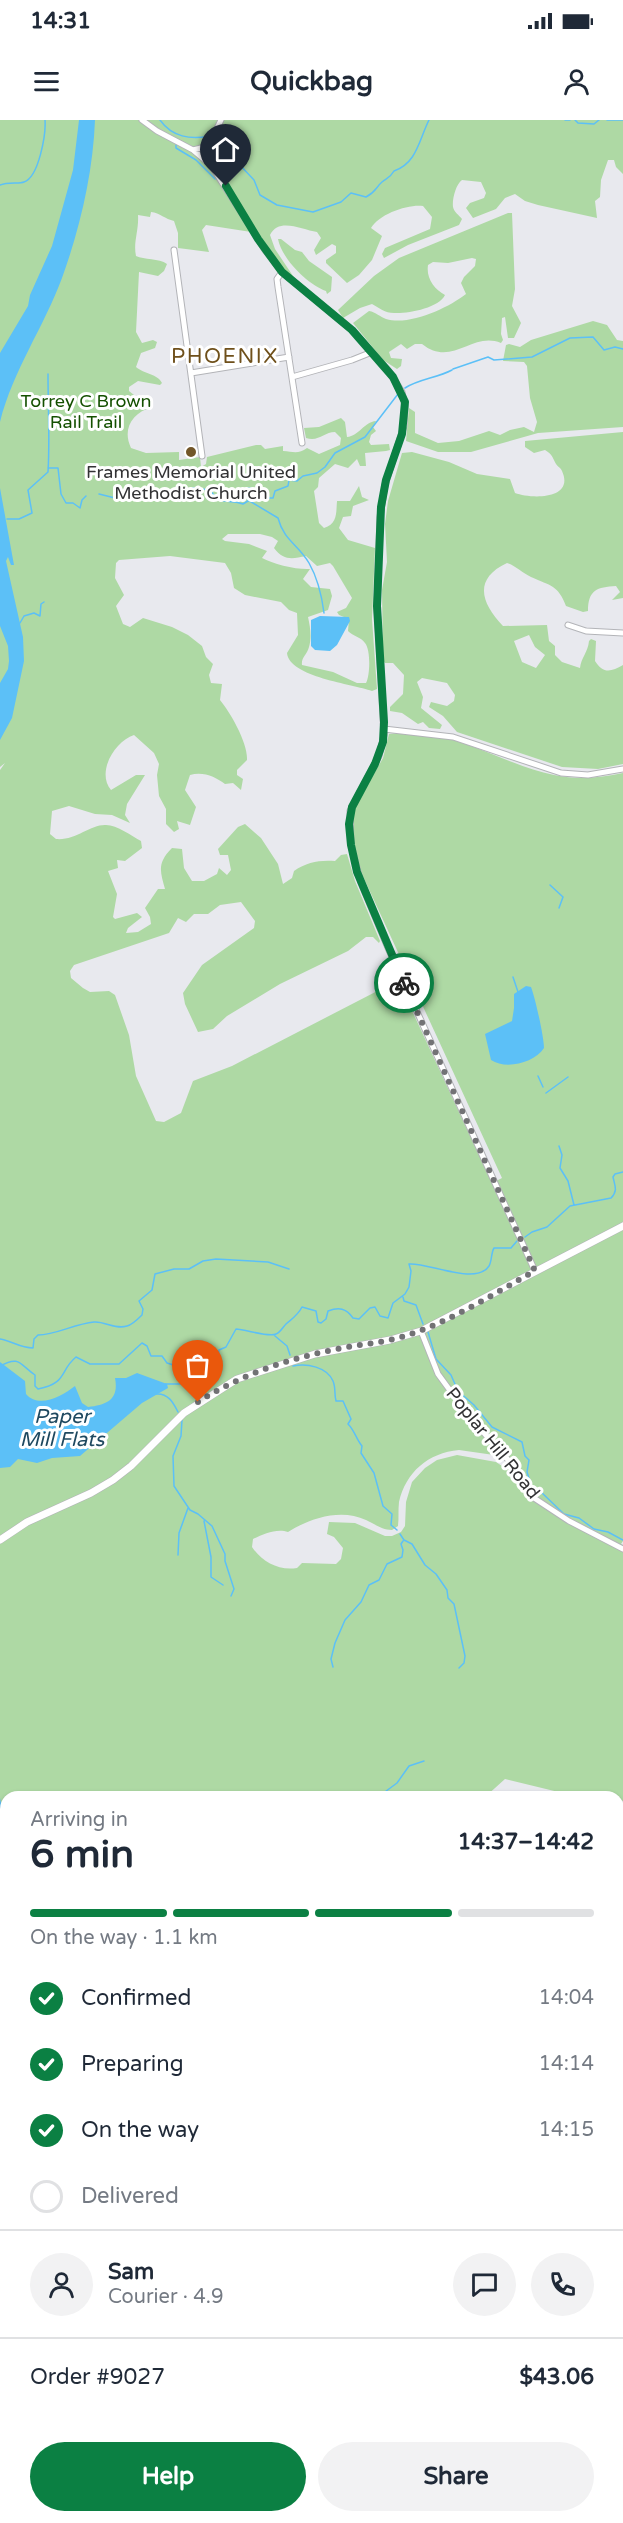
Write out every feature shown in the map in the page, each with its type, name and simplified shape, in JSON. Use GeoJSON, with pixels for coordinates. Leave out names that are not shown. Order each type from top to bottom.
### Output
{"type":"FeatureCollection","features":[{"type":"Feature","properties":{"kind":"main road"},"geometry":{"type":"LineString","coordinates":[[0,1540],[27,1522],[91,1493],[113,1480],[131,1466],[184,1413],[237,1379],[315,1354],[390,1340],[421,1331],[623,1226]]}},
{"type":"Feature","properties":{"kind":"street"},"geometry":{"type":"LineString","coordinates":[[142,120],[157,131],[193,150],[211,165],[265,250],[282,272],[346,325],[397,382],[405,406],[400,442],[386,480],[381,507],[377,606],[384,729],[379,756],[350,811],[349,829],[355,862],[392,958],[535,1271]]}},
{"type":"Feature","properties":{"kind":"street"},"geometry":{"type":"LineString","coordinates":[[193,150],[205,147],[211,141],[221,120]]}},
{"type":"Feature","properties":{"kind":"street"},"geometry":{"type":"LineString","coordinates":[[211,141],[211,165]]}},
{"type":"Feature","properties":{"kind":"street"},"geometry":{"type":"LineString","coordinates":[[174,250],[202,456]]}},
{"type":"Feature","properties":{"kind":"street"},"geometry":{"type":"LineString","coordinates":[[282,272],[277,279],[302,443]]}},
{"type":"Feature","properties":{"kind":"street"},"geometry":{"type":"LineString","coordinates":[[292,377],[372,352]]}},
{"type":"Feature","properties":{"kind":"street"},"geometry":{"type":"LineString","coordinates":[[191,373],[289,357]]}},
{"type":"Feature","properties":{"kind":"street"},"geometry":{"type":"LineString","coordinates":[[568,625],[586,631],[623,633]]}},
{"type":"Feature","properties":{"kind":"street"},"geometry":{"type":"LineString","coordinates":[[384,729],[453,737],[561,773],[588,775],[623,770]]}},
{"type":"Feature","properties":{"kind":"street","name":"Poplar Hill Road"},"geometry":{"type":"LineString","coordinates":[[421,1331],[443,1381],[468,1415],[510,1462],[531,1496],[568,1521],[623,1549]]}},
{"type":"Feature","properties":{"kind":"green space","name":"Torrey C Brown Rail Trail"},"geometry":{"type":"Polygon","coordinates":[[[0,120],[623,120],[623,174],[616,167],[614,160],[608,160],[601,180],[600,197],[595,201],[597,218],[538,205],[525,201],[515,194],[505,198],[496,209],[473,218],[466,208],[470,203],[484,198],[486,193],[481,182],[462,180],[456,188],[453,204],[454,210],[462,219],[459,225],[408,245],[384,258],[382,254],[385,248],[430,229],[432,217],[423,206],[402,208],[387,214],[371,228],[382,236],[372,260],[359,275],[347,283],[326,263],[326,260],[336,253],[336,246],[332,244],[316,255],[314,250],[321,238],[317,232],[285,226],[274,230],[270,235],[275,249],[297,282],[286,272],[258,233],[206,225],[202,230],[209,252],[178,248],[178,233],[174,221],[151,212],[150,217],[138,215],[136,256],[167,264],[158,276],[139,272],[136,332],[142,343],[153,340],[157,342],[155,348],[141,353],[136,367],[162,383],[160,385],[138,381],[129,387],[136,403],[151,402],[152,407],[139,413],[128,428],[128,441],[131,448],[146,453],[179,452],[179,460],[200,457],[201,467],[206,464],[207,457],[256,445],[261,445],[265,449],[283,446],[283,451],[293,452],[307,448],[319,454],[340,445],[341,438],[335,432],[314,439],[306,438],[304,428],[319,427],[341,418],[345,422],[347,437],[376,421],[373,427],[376,431],[371,435],[369,442],[371,445],[389,444],[390,450],[365,453],[366,466],[360,466],[357,459],[348,468],[335,464],[319,478],[318,487],[314,491],[319,523],[324,528],[334,521],[337,501],[350,501],[359,486],[362,497],[369,500],[353,506],[351,516],[343,517],[339,528],[348,540],[375,548],[372,619],[377,689],[372,691],[337,682],[298,668],[290,661],[287,653],[298,635],[297,613],[289,610],[281,602],[245,595],[234,588],[231,573],[225,563],[170,556],[119,560],[116,563],[115,578],[124,595],[116,606],[123,624],[130,627],[143,618],[172,627],[188,635],[202,646],[206,657],[213,664],[209,675],[211,683],[222,684],[220,700],[238,728],[247,753],[247,760],[237,770],[237,775],[243,779],[241,790],[233,783],[225,784],[209,775],[190,775],[185,790],[196,807],[190,825],[177,821],[179,829],[174,832],[166,824],[166,809],[159,796],[157,775],[159,764],[154,753],[134,735],[114,750],[106,775],[111,790],[136,775],[145,775],[127,804],[125,815],[130,823],[112,815],[95,814],[69,806],[52,811],[50,834],[56,839],[70,838],[100,825],[110,825],[141,841],[142,848],[125,861],[117,860],[118,868],[108,871],[117,894],[113,917],[115,919],[137,913],[142,917],[128,928],[126,933],[138,932],[151,924],[145,908],[158,889],[165,889],[161,867],[164,858],[172,848],[182,849],[184,868],[192,881],[204,881],[217,874],[219,868],[227,875],[231,870],[228,855],[220,855],[218,849],[238,827],[245,824],[261,838],[278,864],[283,884],[292,878],[294,871],[308,864],[318,861],[335,861],[341,855],[347,854],[379,943],[373,937],[366,937],[348,951],[280,984],[227,1016],[213,1029],[198,1032],[185,1004],[183,993],[202,965],[254,928],[255,921],[241,902],[220,905],[208,914],[194,914],[186,922],[178,918],[169,933],[74,965],[70,971],[71,978],[90,992],[109,991],[115,995],[129,1035],[136,1076],[156,1121],[164,1122],[181,1113],[193,1081],[232,1066],[387,986],[392,981],[386,964],[389,961],[492,1183],[502,1178],[361,872],[352,835],[351,818],[383,758],[389,734],[411,732],[432,735],[473,747],[534,770],[563,777],[589,778],[623,773],[623,1541],[621,1544],[623,1545],[623,1791],[554,1791],[505,1779],[492,1791],[0,1791],[0,770],[5,763],[0,767],[0,120]],[[228,534],[222,539],[249,544],[267,551],[262,558],[267,560],[292,568],[310,569],[303,579],[311,587],[330,589],[332,596],[328,610],[308,617],[310,639],[302,665],[333,672],[357,683],[366,683],[369,663],[367,646],[348,631],[349,619],[337,612],[346,608],[352,598],[333,566],[330,563],[317,566],[306,556],[285,557],[274,548],[278,541],[260,534],[228,534]],[[459,1450],[428,1460],[413,1473],[402,1491],[398,1526],[392,1530],[356,1516],[326,1516],[288,1532],[275,1531],[253,1539],[252,1547],[266,1561],[277,1567],[297,1568],[302,1563],[336,1564],[341,1559],[343,1548],[334,1537],[327,1534],[329,1522],[355,1523],[385,1536],[392,1536],[401,1532],[405,1526],[406,1502],[412,1482],[425,1468],[437,1460],[457,1455],[496,1462],[505,1468],[512,1469],[507,1459],[459,1450]]]}},
{"type":"Feature","properties":{"kind":"green space"},"geometry":{"type":"Polygon","coordinates":[[[512,213],[515,289],[512,306],[521,323],[514,338],[508,338],[505,317],[502,318],[503,340],[501,343],[481,341],[453,351],[443,352],[422,344],[415,344],[407,349],[401,344],[389,352],[391,358],[402,359],[401,366],[397,369],[383,360],[353,323],[369,311],[396,321],[417,318],[449,305],[466,294],[461,283],[475,266],[476,259],[472,258],[448,263],[433,262],[428,265],[428,274],[432,283],[445,295],[442,300],[430,307],[394,313],[372,304],[343,318],[338,310],[374,276],[399,258],[512,213]]]}},
{"type":"Feature","properties":{"kind":"green space"},"geometry":{"type":"Polygon","coordinates":[[[278,239],[302,252],[309,261],[332,277],[331,291],[327,294],[296,270],[280,247],[278,239]]]}},
{"type":"Feature","properties":{"kind":"green space"},"geometry":{"type":"Polygon","coordinates":[[[593,321],[607,325],[617,340],[623,341],[623,427],[538,433],[471,452],[438,452],[406,441],[409,408],[415,412],[415,433],[438,443],[459,441],[489,431],[500,435],[524,427],[534,432],[537,422],[530,398],[527,366],[524,362],[503,361],[506,345],[520,347],[531,340],[593,321]]]}},
{"type":"Feature","properties":{"kind":"green space"},"geometry":{"type":"Polygon","coordinates":[[[623,432],[623,598],[612,600],[620,592],[616,586],[604,587],[592,594],[588,611],[583,612],[566,606],[560,594],[553,587],[507,563],[489,576],[484,592],[490,609],[503,626],[547,625],[549,641],[555,646],[555,655],[562,662],[580,668],[591,639],[596,641],[595,661],[601,668],[608,671],[623,665],[623,764],[598,769],[562,767],[457,732],[443,716],[429,707],[431,702],[447,706],[454,701],[455,695],[447,683],[422,678],[417,682],[423,697],[421,708],[442,725],[440,729],[429,728],[423,722],[418,724],[402,713],[390,711],[390,707],[403,694],[404,675],[393,663],[385,663],[383,660],[382,590],[387,562],[385,524],[388,501],[402,453],[412,452],[449,462],[477,474],[510,479],[515,493],[522,495],[540,496],[557,492],[562,488],[564,481],[562,470],[548,452],[545,450],[534,453],[525,447],[525,441],[623,432]],[[529,635],[514,641],[522,662],[536,668],[545,655],[535,647],[529,635]]]}},
{"type":"Feature","properties":{"kind":"water"},"geometry":{"type":"Polygon","coordinates":[[[79,120],[95,120],[92,160],[80,220],[55,296],[13,384],[0,422],[0,353],[28,306],[30,295],[52,246],[73,170],[79,120]]]}},
{"type":"Feature","properties":{"kind":"water"},"geometry":{"type":"Polygon","coordinates":[[[0,488],[14,565],[11,565],[8,557],[6,561],[23,637],[24,661],[12,718],[0,740],[0,683],[8,669],[9,661],[8,646],[0,626],[0,488]]]}},
{"type":"Feature","properties":{"kind":"water"},"geometry":{"type":"Polygon","coordinates":[[[320,616],[349,617],[350,621],[337,645],[330,651],[315,650],[311,646],[311,620],[320,616]]]}},
{"type":"Feature","properties":{"kind":"water"},"geometry":{"type":"Polygon","coordinates":[[[526,986],[531,987],[533,992],[544,1048],[534,1058],[527,1061],[512,1065],[497,1063],[491,1060],[485,1034],[512,1021],[514,994],[526,986]]]}},
{"type":"Feature","properties":{"kind":"water","name":"Paper Mill Flats"},"geometry":{"type":"Polygon","coordinates":[[[0,1362],[25,1381],[26,1394],[37,1400],[44,1401],[57,1397],[75,1386],[82,1403],[88,1407],[101,1405],[113,1396],[115,1378],[126,1378],[137,1373],[167,1384],[168,1388],[142,1403],[80,1456],[52,1458],[37,1463],[18,1459],[10,1467],[0,1468],[0,1362]]]}},
{"type":"Feature","properties":{"kind":"waterway"},"geometry":{"type":"LineString","coordinates":[[0,185],[24,182],[34,172],[43,144],[45,120]]}},
{"type":"Feature","properties":{"kind":"waterway"},"geometry":{"type":"LineString","coordinates":[[160,120],[170,130],[182,136],[195,138],[209,136]]}},
{"type":"Feature","properties":{"kind":"waterway"},"geometry":{"type":"LineString","coordinates":[[216,141],[231,151],[238,163],[254,180],[260,195],[277,205],[313,212],[341,202],[351,193],[366,197],[372,193],[394,171],[413,157],[429,120]]}},
{"type":"Feature","properties":{"kind":"waterway"},"geometry":{"type":"LineString","coordinates":[[565,120],[570,120]]}},
{"type":"Feature","properties":{"kind":"waterway"},"geometry":{"type":"LineString","coordinates":[[575,120],[578,123],[594,124],[599,120]]}},
{"type":"Feature","properties":{"kind":"waterway"},"geometry":{"type":"LineString","coordinates":[[607,120],[623,120]]}},
{"type":"Feature","properties":{"kind":"waterway"},"geometry":{"type":"LineString","coordinates":[[216,141],[219,166],[232,169]]}},
{"type":"Feature","properties":{"kind":"waterway"},"geometry":{"type":"LineString","coordinates":[[176,145],[176,148],[196,160],[215,179]]}},
{"type":"Feature","properties":{"kind":"waterway"},"geometry":{"type":"LineString","coordinates":[[453,369],[488,357],[494,360],[532,357],[570,338],[593,337],[604,350],[615,347],[623,349]]}},
{"type":"Feature","properties":{"kind":"waterway"},"geometry":{"type":"LineString","coordinates":[[405,388],[452,370]]}},
{"type":"Feature","properties":{"kind":"waterway"},"geometry":{"type":"LineString","coordinates":[[7,519],[19,519],[32,513],[28,490],[48,472],[48,374]]}},
{"type":"Feature","properties":{"kind":"waterway"},"geometry":{"type":"LineString","coordinates":[[324,613],[319,587],[309,563],[284,532],[278,518],[248,500],[245,490],[247,488],[263,490],[269,498],[273,498],[275,491],[288,486],[289,480],[297,481],[303,476],[317,473],[325,467],[335,453],[365,437],[398,394]]}},
{"type":"Feature","properties":{"kind":"waterway"},"geometry":{"type":"LineString","coordinates":[[48,468],[58,468],[61,494],[66,503],[73,503],[80,508],[86,496]]}},
{"type":"Feature","properties":{"kind":"waterway"},"geometry":{"type":"LineString","coordinates":[[99,494],[119,499],[133,496],[155,499],[177,496],[193,488],[210,490],[221,500],[243,504],[248,501]]}},
{"type":"Feature","properties":{"kind":"waterway"},"geometry":{"type":"LineString","coordinates":[[20,623],[24,616],[34,613],[40,616],[41,604],[44,602]]}},
{"type":"Feature","properties":{"kind":"waterway"},"geometry":{"type":"LineString","coordinates":[[550,885],[563,897],[559,908]]}},
{"type":"Feature","properties":{"kind":"waterway"},"geometry":{"type":"LineString","coordinates":[[513,977],[518,992]]}},
{"type":"Feature","properties":{"kind":"waterway"},"geometry":{"type":"LineString","coordinates":[[538,1076],[543,1087]]}},
{"type":"Feature","properties":{"kind":"waterway"},"geometry":{"type":"LineString","coordinates":[[546,1093],[568,1077]]}},
{"type":"Feature","properties":{"kind":"waterway"},"geometry":{"type":"LineString","coordinates":[[559,1146],[562,1155],[560,1168],[568,1181],[574,1205]]}},
{"type":"Feature","properties":{"kind":"waterway"},"geometry":{"type":"LineString","coordinates":[[525,1237],[547,1227],[570,1206],[611,1198],[615,1191],[613,1177],[623,1172]]}},
{"type":"Feature","properties":{"kind":"waterway"},"geometry":{"type":"LineString","coordinates":[[0,1366],[16,1361],[35,1375],[35,1386],[38,1389],[59,1380],[76,1357],[90,1364],[119,1364],[142,1343],[147,1346],[151,1356],[162,1356],[167,1363],[183,1368],[195,1358],[218,1360],[219,1350],[226,1347],[236,1329],[273,1335],[279,1332],[302,1307],[316,1311],[318,1322],[321,1323],[326,1319],[328,1311],[336,1309],[345,1310],[353,1318],[359,1319],[370,1308],[375,1307],[380,1316],[388,1318],[393,1303],[405,1294],[409,1287],[411,1271],[409,1264],[474,1274],[483,1272],[489,1266],[494,1248],[511,1248],[517,1241]]}},
{"type":"Feature","properties":{"kind":"waterway"},"geometry":{"type":"LineString","coordinates":[[0,1339],[33,1348],[34,1339],[38,1335],[87,1323],[98,1322],[118,1327],[129,1325],[142,1315],[143,1309],[139,1301],[152,1290],[155,1274],[174,1269],[189,1269],[203,1261],[216,1259],[268,1262],[289,1269]]}},
{"type":"Feature","properties":{"kind":"waterway"},"geometry":{"type":"LineString","coordinates":[[403,1297],[404,1301],[416,1305],[423,1324]]}},
{"type":"Feature","properties":{"kind":"waterway"},"geometry":{"type":"LineString","coordinates":[[428,1332],[436,1359],[451,1375],[458,1391],[474,1405],[492,1427],[522,1442],[525,1456],[529,1460],[527,1472],[532,1488],[541,1492],[564,1514],[579,1518],[594,1529],[608,1532],[623,1540]]}},
{"type":"Feature","properties":{"kind":"waterway"},"geometry":{"type":"LineString","coordinates":[[275,1336],[287,1346],[290,1355]]}},
{"type":"Feature","properties":{"kind":"waterway"},"geometry":{"type":"LineString","coordinates":[[293,1366],[316,1367],[330,1376],[334,1384],[336,1401],[343,1401],[351,1419],[348,1424],[362,1446],[361,1453],[374,1473],[383,1506],[392,1514],[391,1525],[397,1530]]}},
{"type":"Feature","properties":{"kind":"waterway"},"geometry":{"type":"LineString","coordinates":[[165,1384],[196,1384]]}},
{"type":"Feature","properties":{"kind":"waterway"},"geometry":{"type":"LineString","coordinates":[[156,1394],[167,1397],[178,1412]]}},
{"type":"Feature","properties":{"kind":"waterway"},"geometry":{"type":"LineString","coordinates":[[182,1420],[181,1436],[173,1456],[174,1486],[190,1510],[212,1526],[225,1554],[234,1589],[231,1596]]}},
{"type":"Feature","properties":{"kind":"waterway"},"geometry":{"type":"LineString","coordinates":[[178,1555],[179,1533],[188,1508]]}},
{"type":"Feature","properties":{"kind":"waterway"},"geometry":{"type":"LineString","coordinates":[[204,1521],[211,1557],[211,1577],[223,1585]]}},
{"type":"Feature","properties":{"kind":"waterway"},"geometry":{"type":"LineString","coordinates":[[400,1534],[404,1540],[412,1544],[425,1565],[436,1574],[447,1590],[448,1598],[454,1604],[465,1656],[464,1663],[459,1668]]}},
{"type":"Feature","properties":{"kind":"waterway"},"geometry":{"type":"LineString","coordinates":[[333,1667],[331,1659],[335,1643],[345,1620],[361,1602],[369,1585],[379,1580],[387,1564],[402,1557],[401,1544],[403,1541]]}},
{"type":"Feature","properties":{"kind":"waterway"},"geometry":{"type":"LineString","coordinates":[[386,1791],[397,1783],[409,1766],[424,1761]]}},
{"type":"Feature","properties":{"kind":"way so far"},"geometry":{"type":"LineString","coordinates":[[198,1402],[237,1379],[273,1366],[339,1348],[390,1340],[421,1331],[535,1271],[404,983]]}},
{"type":"Feature","properties":{"kind":"place","name":"Frames Memorial United Methodist Church"},"geometry":{"type":"Point","coordinates":[191,452]}},
{"type":"Feature","properties":{"kind":"district","name":"PHOENIX"},"geometry":{"type":"Point","coordinates":[225,356]}},
{"type":"Feature","properties":{"kind":"route"},"geometry":{"type":"LineString","coordinates":[[226,186],[265,250],[282,272],[294,285],[352,330],[393,377],[400,387],[405,402],[402,434],[386,480],[381,507],[377,606],[384,722],[383,742],[379,756],[349,817],[351,845],[357,872],[404,983]]}}]}
